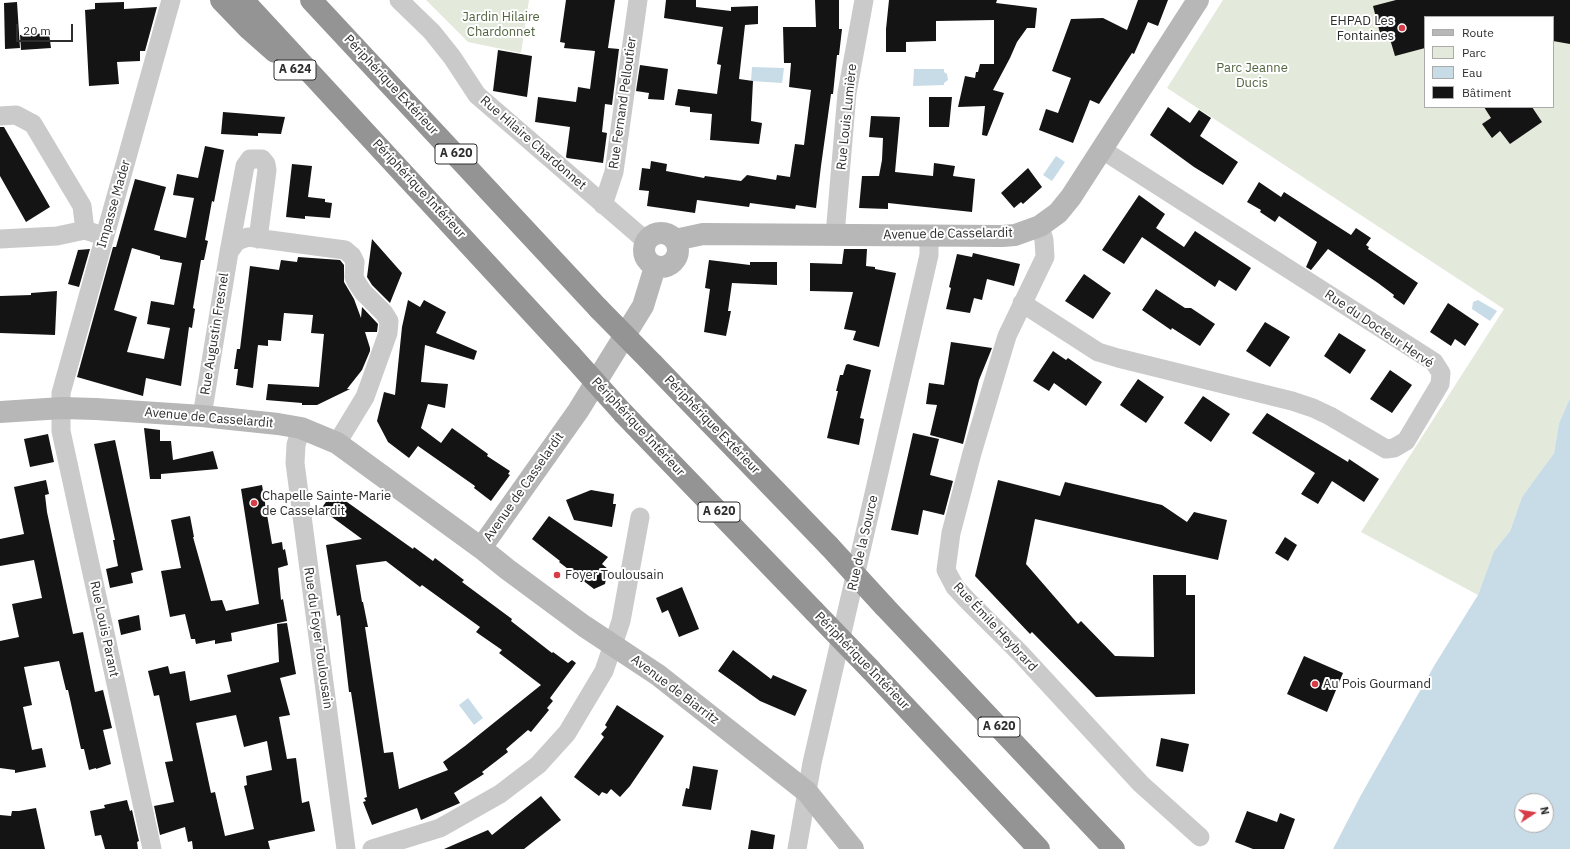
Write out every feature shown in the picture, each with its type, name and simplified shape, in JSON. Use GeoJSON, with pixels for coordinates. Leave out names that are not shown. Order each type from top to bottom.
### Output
{"type":"FeatureCollection","features":[{"type":"Feature","properties":{"kind":"highway","name":"A 624"},"geometry":{"type":"LineString","coordinates":[[221,0],[249,29],[372,138]]}},
{"type":"Feature","properties":{"kind":"highway","name":"Périphérique Intérieur"},"geometry":{"type":"LineString","coordinates":[[243,0],[372,138],[623,413],[870,669],[1039,849]]}},
{"type":"Feature","properties":{"kind":"highway","name":"Périphérique Extérieur"},"geometry":{"type":"LineString","coordinates":[[311,0],[599,309],[829,546],[1114,849]]}},
{"type":"Feature","properties":{"kind":"street","name":"Impasse Mader"},"geometry":{"type":"LineString","coordinates":[[62,408],[61,393],[170,0]]}},
{"type":"Feature","properties":{"kind":"street","name":"Rue Hilaire Chardonnet"},"geometry":{"type":"LineString","coordinates":[[399,0],[432,32],[452,57],[477,96],[646,241]]}},
{"type":"Feature","properties":{"kind":"street","name":"Rue Fernand Pelloutier"},"geometry":{"type":"LineString","coordinates":[[603,205],[614,172],[638,0]]}},
{"type":"Feature","properties":{"kind":"street","name":"Rue Louis Lumière"},"geometry":{"type":"LineString","coordinates":[[835,235],[847,92],[864,0]]}},
{"type":"Feature","properties":{"kind":"street","name":"Avenue de Casselardit"},"geometry":{"type":"LineString","coordinates":[[675,240],[703,234],[1002,236],[1015,235],[1040,226],[1058,213],[1071,197],[1198,0]]}},
{"type":"Feature","properties":{"kind":"street"},"geometry":{"type":"LineString","coordinates":[[0,116],[16,115],[33,124],[82,206],[85,230]]}},
{"type":"Feature","properties":{"kind":"street","name":"Rue du Docteur Hervé"},"geometry":{"type":"LineString","coordinates":[[1022,303],[1098,352],[1299,403],[1330,416],[1386,449],[1394,448],[1406,441],[1440,384],[1441,373],[1434,362],[1101,149]]}},
{"type":"Feature","properties":{"kind":"street","name":"Rue Augustin Fresnel"},"geometry":{"type":"LineString","coordinates":[[202,416],[228,252],[245,166],[250,159],[262,159],[266,164],[267,170],[258,239]]}},
{"type":"Feature","properties":{"kind":"street","name":"Rue Émile Heybrard"},"geometry":{"type":"LineString","coordinates":[[1040,226],[1044,240],[1045,257],[1007,336],[972,453],[952,533],[946,570],[955,586],[968,601],[1020,653],[1131,773],[1200,837]]}},
{"type":"Feature","properties":{"kind":"street"},"geometry":{"type":"LineString","coordinates":[[0,239],[57,236],[85,230],[105,237]]}},
{"type":"Feature","properties":{"kind":"street"},"geometry":{"type":"LineString","coordinates":[[657,233],[664,233],[675,240],[678,250],[675,261],[666,267],[656,267],[650,264],[643,253],[646,241],[651,236],[657,233]]}},
{"type":"Feature","properties":{"kind":"street","name":"Rue de la Source"},"geometry":{"type":"LineString","coordinates":[[797,849],[812,763],[929,255],[930,236]]}},
{"type":"Feature","properties":{"kind":"street"},"geometry":{"type":"LineString","coordinates":[[228,252],[237,241],[248,237],[345,250],[352,256],[355,262],[354,277],[363,292],[384,313],[389,321],[388,334],[365,397],[337,443]]}},
{"type":"Feature","properties":{"kind":"street","name":"Avenue de Casselardit"},"geometry":{"type":"LineString","coordinates":[[0,412],[62,408],[96,409],[202,416],[278,424],[301,428],[337,443],[481,548],[578,410],[635,319],[643,306],[656,267]]}},
{"type":"Feature","properties":{"kind":"street","name":"Rue Louis Parant"},"geometry":{"type":"LineString","coordinates":[[62,408],[61,431],[152,849]]}},
{"type":"Feature","properties":{"kind":"street","name":"Rue du Foyer Toulousain"},"geometry":{"type":"LineString","coordinates":[[301,428],[296,445],[295,463],[346,849]]}},
{"type":"Feature","properties":{"kind":"street"},"geometry":{"type":"LineString","coordinates":[[372,849],[440,828],[500,794],[538,765],[566,733],[604,671],[621,621],[640,517]]}},
{"type":"Feature","properties":{"kind":"street","name":"Avenue de Biarritz"},"geometry":{"type":"LineString","coordinates":[[481,548],[507,570],[584,626],[658,675],[807,792],[853,849]]}},
{"type":"Feature","properties":{"kind":"green space","name":"Jardin Hilaire Chardonnet"},"geometry":{"type":"Polygon","coordinates":[[[426,0],[529,0],[521,53],[468,42],[426,0]]]}},
{"type":"Feature","properties":{"kind":"green space","name":"Parc Jeanne Ducis"},"geometry":{"type":"Polygon","coordinates":[[[1223,0],[1570,0],[1570,398],[1559,423],[1554,453],[1522,497],[1510,531],[1494,551],[1478,595],[1361,532],[1504,309],[1167,88],[1223,0]]]}},
{"type":"Feature","properties":{"kind":"water"},"geometry":{"type":"Polygon","coordinates":[[[752,67],[784,68],[782,83],[751,81],[752,67]]]}},
{"type":"Feature","properties":{"kind":"water"},"geometry":{"type":"Polygon","coordinates":[[[914,69],[944,69],[948,80],[944,83],[944,85],[913,86],[914,69]]]}},
{"type":"Feature","properties":{"kind":"water"},"geometry":{"type":"Polygon","coordinates":[[[1056,156],[1065,162],[1052,181],[1043,175],[1056,156]]]}},
{"type":"Feature","properties":{"kind":"water"},"geometry":{"type":"Polygon","coordinates":[[[1478,300],[1497,311],[1490,321],[1472,309],[1473,302],[1478,300]]]}},
{"type":"Feature","properties":{"kind":"water"},"geometry":{"type":"Polygon","coordinates":[[[1570,398],[1570,849],[1333,849],[1361,795],[1434,666],[1478,595],[1494,551],[1510,531],[1522,497],[1554,453],[1559,423],[1570,398]]]}},
{"type":"Feature","properties":{"kind":"water"},"geometry":{"type":"Polygon","coordinates":[[[468,698],[483,718],[474,725],[459,705],[468,698]]]}},
{"type":"Feature","properties":{"kind":"building"},"geometry":{"type":"Polygon","coordinates":[[[566,0],[615,0],[608,48],[619,49],[612,105],[605,104],[602,132],[607,133],[603,163],[567,158],[570,127],[535,122],[538,97],[576,102],[578,87],[590,89],[595,51],[564,48],[565,43],[560,42],[566,0]]]}},
{"type":"Feature","properties":{"kind":"building"},"geometry":{"type":"Polygon","coordinates":[[[666,0],[696,0],[696,7],[731,11],[731,7],[758,6],[758,24],[745,25],[739,79],[753,81],[751,121],[762,123],[759,144],[710,140],[712,114],[690,112],[690,107],[675,105],[678,89],[717,94],[721,65],[717,64],[723,27],[664,18],[666,0]]]}},
{"type":"Feature","properties":{"kind":"building"},"geometry":{"type":"Polygon","coordinates":[[[815,0],[839,0],[839,29],[842,29],[839,55],[837,55],[833,94],[831,94],[816,208],[796,205],[795,209],[750,203],[749,207],[697,200],[695,213],[647,206],[649,191],[639,190],[642,168],[650,169],[651,161],[667,164],[666,171],[704,178],[705,176],[741,181],[747,175],[776,180],[777,175],[790,177],[795,144],[804,145],[811,90],[789,87],[791,63],[784,63],[783,27],[816,27],[815,0]]]}},
{"type":"Feature","properties":{"kind":"building"},"geometry":{"type":"Polygon","coordinates":[[[889,0],[997,0],[996,3],[1037,8],[1035,28],[1027,28],[1017,42],[993,90],[1004,93],[987,136],[982,135],[985,106],[958,107],[965,76],[975,78],[980,64],[994,64],[994,20],[936,21],[936,41],[906,42],[906,52],[886,52],[886,29],[889,0]]]}},
{"type":"Feature","properties":{"kind":"building"},"geometry":{"type":"Polygon","coordinates":[[[1138,0],[1168,0],[1158,26],[1148,22],[1134,54],[1132,53],[1099,104],[1090,100],[1073,143],[1039,130],[1046,109],[1058,113],[1071,78],[1052,71],[1071,19],[1103,18],[1127,30],[1138,0]]]}},
{"type":"Feature","properties":{"kind":"building","name":"EHPAD Les Fontaines"},"geometry":{"type":"Polygon","coordinates":[[[1396,0],[1570,0],[1570,44],[1554,41],[1554,16],[1424,16],[1424,48],[1395,56],[1390,39],[1382,41],[1373,6],[1396,0]]]}},
{"type":"Feature","properties":{"kind":"building"},"geometry":{"type":"Polygon","coordinates":[[[17,2],[20,48],[5,49],[4,3],[17,2]]]}},
{"type":"Feature","properties":{"kind":"building"},"geometry":{"type":"Polygon","coordinates":[[[124,2],[124,9],[157,7],[145,51],[140,51],[140,61],[117,62],[119,84],[89,86],[85,10],[95,9],[95,3],[124,2]]]}},
{"type":"Feature","properties":{"kind":"building"},"geometry":{"type":"Polygon","coordinates":[[[49,33],[51,48],[21,50],[20,35],[49,33]]]}},
{"type":"Feature","properties":{"kind":"building"},"geometry":{"type":"Polygon","coordinates":[[[498,50],[532,56],[527,97],[493,91],[498,50]]]}},
{"type":"Feature","properties":{"kind":"building"},"geometry":{"type":"Polygon","coordinates":[[[640,65],[668,69],[664,100],[648,99],[649,93],[636,91],[640,65]]]}},
{"type":"Feature","properties":{"kind":"building"},"geometry":{"type":"Polygon","coordinates":[[[929,97],[952,97],[949,127],[929,127],[929,97]]]}},
{"type":"Feature","properties":{"kind":"building"},"geometry":{"type":"Polygon","coordinates":[[[1168,107],[1190,123],[1199,110],[1211,118],[1200,136],[1238,162],[1223,185],[1194,167],[1150,135],[1168,107]]]}},
{"type":"Feature","properties":{"kind":"building"},"geometry":{"type":"Polygon","coordinates":[[[1485,108],[1533,108],[1542,122],[1510,144],[1500,131],[1492,138],[1482,124],[1491,118],[1485,108]]]}},
{"type":"Feature","properties":{"kind":"building"},"geometry":{"type":"Polygon","coordinates":[[[223,112],[285,117],[281,134],[258,133],[258,136],[221,134],[223,112]]]}},
{"type":"Feature","properties":{"kind":"building"},"geometry":{"type":"Polygon","coordinates":[[[871,116],[900,117],[895,172],[933,176],[934,163],[955,166],[953,176],[975,179],[972,212],[888,203],[888,209],[859,208],[862,176],[879,176],[882,160],[883,138],[869,137],[871,116]]]}},
{"type":"Feature","properties":{"kind":"building"},"geometry":{"type":"Polygon","coordinates":[[[0,127],[4,127],[50,207],[26,222],[0,176],[0,127]]]}},
{"type":"Feature","properties":{"kind":"building"},"geometry":{"type":"Polygon","coordinates":[[[205,146],[224,150],[214,202],[212,201],[205,240],[208,241],[204,260],[201,260],[193,308],[195,309],[192,328],[189,327],[181,386],[146,378],[143,396],[77,377],[113,247],[116,247],[135,179],[166,187],[154,230],[186,238],[194,198],[173,195],[177,174],[198,178],[205,146]],[[132,248],[114,310],[137,317],[127,352],[164,359],[170,328],[147,324],[151,301],[174,305],[182,263],[160,259],[160,256],[132,248]]]}},
{"type":"Feature","properties":{"kind":"building"},"geometry":{"type":"Polygon","coordinates":[[[292,164],[312,166],[308,197],[325,199],[325,202],[332,203],[330,218],[305,216],[305,219],[286,217],[292,164]]]}},
{"type":"Feature","properties":{"kind":"building"},"geometry":{"type":"Polygon","coordinates":[[[1028,168],[1042,187],[1023,204],[1021,202],[1014,208],[1001,193],[1028,168]]]}},
{"type":"Feature","properties":{"kind":"building"},"geometry":{"type":"Polygon","coordinates":[[[1259,182],[1281,197],[1284,192],[1351,235],[1356,228],[1371,238],[1366,245],[1369,247],[1368,249],[1418,283],[1404,305],[1378,283],[1328,249],[1311,270],[1306,267],[1317,242],[1279,216],[1275,222],[1260,212],[1261,210],[1247,202],[1259,182]]]}},
{"type":"Feature","properties":{"kind":"building"},"geometry":{"type":"Polygon","coordinates":[[[1139,195],[1165,214],[1156,228],[1184,247],[1195,231],[1251,268],[1236,291],[1219,280],[1215,287],[1142,237],[1124,264],[1102,250],[1139,195]]]}},
{"type":"Feature","properties":{"kind":"building"},"geometry":{"type":"Polygon","coordinates":[[[372,239],[402,273],[390,303],[372,285],[367,277],[372,239]]]}},
{"type":"Feature","properties":{"kind":"building"},"geometry":{"type":"Polygon","coordinates":[[[90,249],[79,287],[68,284],[78,250],[90,249]]]}},
{"type":"Feature","properties":{"kind":"building"},"geometry":{"type":"Polygon","coordinates":[[[844,249],[867,249],[866,266],[896,273],[879,347],[853,340],[856,331],[844,329],[853,292],[810,291],[810,263],[842,264],[844,249]]]}},
{"type":"Feature","properties":{"kind":"building"},"geometry":{"type":"Polygon","coordinates":[[[973,253],[1020,264],[1014,286],[987,279],[982,300],[974,298],[970,313],[946,309],[951,288],[949,287],[957,254],[972,257],[973,253]]]}},
{"type":"Feature","properties":{"kind":"building"},"geometry":{"type":"Polygon","coordinates":[[[298,257],[340,260],[344,265],[344,282],[354,299],[361,318],[362,307],[378,324],[377,332],[365,332],[370,351],[362,370],[347,389],[350,389],[317,405],[302,405],[302,403],[266,400],[268,384],[319,387],[324,334],[311,333],[313,315],[284,313],[281,341],[268,340],[268,346],[258,345],[253,388],[236,385],[238,369],[234,369],[237,349],[240,349],[250,266],[279,270],[281,260],[297,262],[298,257]]]}},
{"type":"Feature","properties":{"kind":"building"},"geometry":{"type":"Polygon","coordinates":[[[709,260],[750,265],[750,262],[777,262],[777,285],[732,283],[728,311],[731,311],[726,336],[704,332],[710,289],[705,288],[709,260]]]}},
{"type":"Feature","properties":{"kind":"building"},"geometry":{"type":"Polygon","coordinates":[[[1084,274],[1111,293],[1093,319],[1065,301],[1084,274]]]}},
{"type":"Feature","properties":{"kind":"building"},"geometry":{"type":"Polygon","coordinates":[[[1156,289],[1185,308],[1191,308],[1215,324],[1200,346],[1172,328],[1171,330],[1142,310],[1156,289]]]}},
{"type":"Feature","properties":{"kind":"building"},"geometry":{"type":"Polygon","coordinates":[[[57,291],[55,335],[0,333],[0,296],[31,295],[31,293],[57,291]]]}},
{"type":"Feature","properties":{"kind":"building"},"geometry":{"type":"Polygon","coordinates":[[[408,300],[420,307],[424,300],[446,312],[436,333],[477,351],[474,360],[425,345],[421,382],[448,384],[445,408],[428,404],[421,428],[441,443],[452,428],[488,454],[487,456],[510,471],[508,474],[510,475],[491,501],[474,488],[475,486],[418,446],[409,458],[388,442],[377,421],[384,392],[395,395],[402,327],[408,300]]]}},
{"type":"Feature","properties":{"kind":"building"},"geometry":{"type":"Polygon","coordinates":[[[1448,303],[1479,324],[1465,346],[1455,339],[1451,346],[1430,332],[1448,303]]]}},
{"type":"Feature","properties":{"kind":"building"},"geometry":{"type":"Polygon","coordinates":[[[1265,322],[1290,337],[1270,367],[1246,351],[1265,322]]]}},
{"type":"Feature","properties":{"kind":"building"},"geometry":{"type":"Polygon","coordinates":[[[1339,333],[1366,350],[1350,374],[1324,356],[1339,333]]]}},
{"type":"Feature","properties":{"kind":"building"},"geometry":{"type":"Polygon","coordinates":[[[951,342],[992,348],[979,380],[963,444],[930,435],[937,405],[926,404],[929,383],[944,385],[951,342]]]}},
{"type":"Feature","properties":{"kind":"building"},"geometry":{"type":"Polygon","coordinates":[[[1053,351],[1066,360],[1068,358],[1102,382],[1086,406],[1054,383],[1049,391],[1033,381],[1053,351]]]}},
{"type":"Feature","properties":{"kind":"building"},"geometry":{"type":"Polygon","coordinates":[[[848,364],[871,370],[860,418],[864,419],[859,445],[827,438],[838,391],[836,391],[840,375],[843,375],[846,365],[848,364]]]}},
{"type":"Feature","properties":{"kind":"building"},"geometry":{"type":"Polygon","coordinates":[[[1390,370],[1412,385],[1392,413],[1370,399],[1390,370]]]}},
{"type":"Feature","properties":{"kind":"building"},"geometry":{"type":"Polygon","coordinates":[[[1138,379],[1164,397],[1146,423],[1120,405],[1138,379]]]}},
{"type":"Feature","properties":{"kind":"building"},"geometry":{"type":"Polygon","coordinates":[[[1203,396],[1230,414],[1211,442],[1184,423],[1203,396]]]}},
{"type":"Feature","properties":{"kind":"building"},"geometry":{"type":"Polygon","coordinates":[[[1267,413],[1348,462],[1349,459],[1379,479],[1364,502],[1332,481],[1318,504],[1301,494],[1315,473],[1252,433],[1267,413]]]}},
{"type":"Feature","properties":{"kind":"building"},"geometry":{"type":"Polygon","coordinates":[[[144,428],[160,430],[160,441],[171,441],[173,460],[213,451],[218,469],[161,474],[161,479],[150,479],[144,428]]]}},
{"type":"Feature","properties":{"kind":"building"},"geometry":{"type":"Polygon","coordinates":[[[913,433],[939,439],[930,475],[953,481],[944,515],[923,510],[918,535],[891,530],[913,433]]]}},
{"type":"Feature","properties":{"kind":"building"},"geometry":{"type":"Polygon","coordinates":[[[48,434],[54,462],[30,467],[24,439],[48,434]]]}},
{"type":"Feature","properties":{"kind":"building"},"geometry":{"type":"Polygon","coordinates":[[[115,440],[143,570],[131,573],[133,583],[110,588],[106,569],[118,566],[113,540],[115,540],[94,444],[115,440]]]}},
{"type":"Feature","properties":{"kind":"building"},"geometry":{"type":"Polygon","coordinates":[[[46,480],[49,494],[45,495],[47,512],[73,634],[83,632],[95,692],[103,690],[112,728],[103,730],[111,764],[89,770],[84,749],[81,749],[68,690],[66,690],[59,661],[24,667],[32,705],[23,707],[32,750],[42,748],[46,767],[15,773],[15,770],[0,768],[0,641],[19,637],[12,604],[42,598],[34,560],[0,566],[0,539],[24,534],[14,487],[46,480]]]}},
{"type":"Feature","properties":{"kind":"building"},"geometry":{"type":"Polygon","coordinates":[[[998,480],[1060,496],[1065,482],[1162,505],[1187,522],[1194,512],[1227,520],[1218,560],[1035,519],[1026,564],[1078,624],[1081,621],[1115,656],[1154,657],[1153,575],[1186,575],[1186,595],[1195,595],[1195,694],[1096,697],[1032,632],[1030,634],[975,576],[998,480]]]}},
{"type":"Feature","properties":{"kind":"building"},"geometry":{"type":"Polygon","coordinates":[[[262,485],[272,544],[282,542],[288,565],[278,568],[281,600],[283,599],[287,621],[231,633],[232,641],[215,644],[215,640],[196,644],[195,639],[191,639],[185,614],[170,617],[161,571],[181,568],[171,520],[190,516],[193,537],[211,601],[222,600],[226,611],[259,604],[241,489],[262,485]]]}},
{"type":"Feature","properties":{"kind":"building"},"geometry":{"type":"Polygon","coordinates":[[[591,490],[614,494],[613,504],[616,504],[612,527],[574,520],[566,500],[591,490]]]}},
{"type":"Feature","properties":{"kind":"building"},"geometry":{"type":"Polygon","coordinates":[[[333,492],[413,549],[414,547],[433,561],[435,558],[464,580],[462,582],[512,619],[511,621],[552,653],[553,652],[568,663],[572,660],[576,663],[550,698],[553,701],[547,708],[549,710],[531,732],[528,730],[506,749],[508,752],[482,772],[484,774],[454,793],[460,803],[421,820],[417,808],[372,825],[363,802],[366,801],[364,798],[367,797],[351,692],[349,692],[340,615],[337,616],[326,545],[362,539],[321,509],[333,492]],[[386,561],[356,565],[368,627],[365,627],[384,753],[393,752],[399,789],[448,770],[443,762],[541,685],[499,653],[502,650],[476,632],[480,627],[422,585],[420,587],[386,561]]]}},
{"type":"Feature","properties":{"kind":"building"},"geometry":{"type":"Polygon","coordinates":[[[549,516],[608,557],[602,564],[608,569],[605,584],[594,589],[532,539],[549,516]]]}},
{"type":"Feature","properties":{"kind":"building"},"geometry":{"type":"Polygon","coordinates":[[[1285,537],[1297,545],[1288,561],[1275,553],[1285,537]]]}},
{"type":"Feature","properties":{"kind":"building"},"geometry":{"type":"Polygon","coordinates":[[[682,587],[699,629],[679,637],[668,610],[662,613],[656,598],[682,587]]]}},
{"type":"Feature","properties":{"kind":"building"},"geometry":{"type":"Polygon","coordinates":[[[139,615],[141,630],[121,635],[118,620],[139,615]]]}},
{"type":"Feature","properties":{"kind":"building"},"geometry":{"type":"Polygon","coordinates":[[[287,623],[296,674],[280,678],[290,715],[279,717],[287,759],[296,758],[302,803],[309,801],[315,831],[268,841],[270,849],[193,849],[192,841],[188,842],[185,827],[160,835],[154,806],[174,802],[165,762],[173,761],[159,695],[154,696],[148,671],[168,666],[170,674],[185,671],[190,701],[231,692],[227,675],[279,662],[277,624],[287,623]],[[236,715],[196,723],[211,793],[215,792],[225,836],[254,829],[244,786],[247,785],[246,776],[272,770],[267,741],[244,747],[236,715]]]}},
{"type":"Feature","properties":{"kind":"building"},"geometry":{"type":"Polygon","coordinates":[[[733,650],[771,679],[773,675],[807,690],[795,716],[760,701],[718,671],[733,650]]]}},
{"type":"Feature","properties":{"kind":"building","name":"Au Pois Gourmand"},"geometry":{"type":"Polygon","coordinates":[[[1304,656],[1343,673],[1327,712],[1287,694],[1304,656]]]}},
{"type":"Feature","properties":{"kind":"building"},"geometry":{"type":"Polygon","coordinates":[[[617,705],[664,736],[630,786],[620,797],[611,789],[607,794],[602,792],[599,796],[574,777],[604,737],[601,734],[607,727],[605,725],[617,705]]]}},
{"type":"Feature","properties":{"kind":"building"},"geometry":{"type":"Polygon","coordinates":[[[1161,738],[1189,744],[1183,772],[1156,766],[1161,738]]]}},
{"type":"Feature","properties":{"kind":"building"},"geometry":{"type":"Polygon","coordinates":[[[693,766],[718,770],[711,810],[682,806],[686,788],[689,789],[693,766]]]}},
{"type":"Feature","properties":{"kind":"building"},"geometry":{"type":"Polygon","coordinates":[[[541,796],[561,820],[524,849],[444,849],[488,830],[492,835],[541,796]]]}},
{"type":"Feature","properties":{"kind":"building"},"geometry":{"type":"Polygon","coordinates":[[[127,800],[130,811],[132,810],[139,841],[137,842],[138,849],[105,849],[101,835],[95,836],[90,811],[105,808],[104,805],[127,800]]]}},
{"type":"Feature","properties":{"kind":"building"},"geometry":{"type":"Polygon","coordinates":[[[36,808],[45,849],[0,849],[0,815],[11,816],[12,811],[36,808]]]}},
{"type":"Feature","properties":{"kind":"building"},"geometry":{"type":"Polygon","coordinates":[[[1247,811],[1277,822],[1280,813],[1295,819],[1284,849],[1253,849],[1235,842],[1247,811]]]}},
{"type":"Feature","properties":{"kind":"building"},"geometry":{"type":"Polygon","coordinates":[[[751,830],[775,835],[773,849],[748,849],[751,830]]]}},
{"type":"Feature","properties":{"kind":"place","name":"EHPAD Les Fontaines"},"geometry":{"type":"Point","coordinates":[1402,28]}},
{"type":"Feature","properties":{"kind":"place","name":"Chapelle Sainte-Marie de Casselardit"},"geometry":{"type":"Point","coordinates":[254,503]}},
{"type":"Feature","properties":{"kind":"place","name":"Foyer Toulousain"},"geometry":{"type":"Point","coordinates":[557,575]}},
{"type":"Feature","properties":{"kind":"place","name":"Au Pois Gourmand"},"geometry":{"type":"Point","coordinates":[1315,684]}}]}
